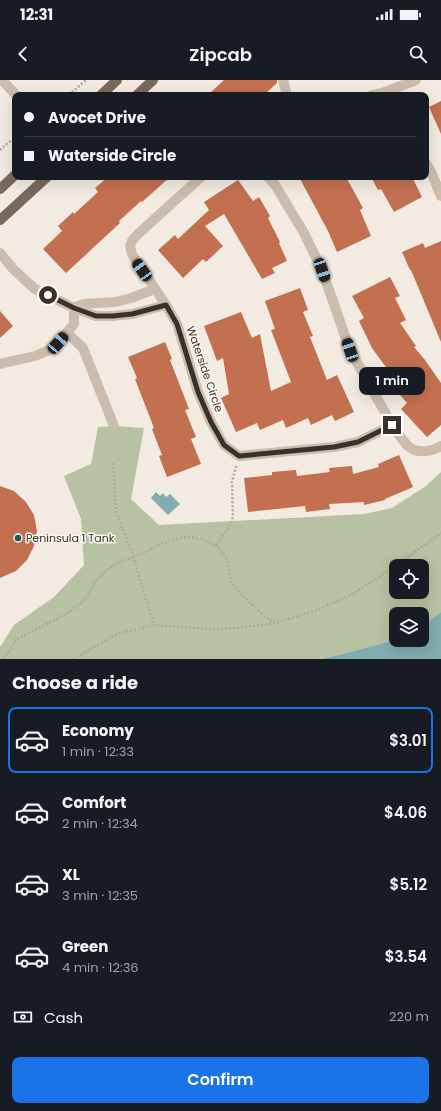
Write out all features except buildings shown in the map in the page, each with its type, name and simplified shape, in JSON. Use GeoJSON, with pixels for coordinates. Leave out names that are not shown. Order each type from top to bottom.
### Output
{"type":"FeatureCollection","features":[{"type":"Feature","properties":{"kind":"main road"},"geometry":{"type":"LineString","coordinates":[[104,92],[117,80]]}},
{"type":"Feature","properties":{"kind":"main road"},"geometry":{"type":"LineString","coordinates":[[140,92],[154,80]]}},
{"type":"Feature","properties":{"kind":"main road"},"geometry":{"type":"LineString","coordinates":[[0,189],[12,178]]}},
{"type":"Feature","properties":{"kind":"main road"},"geometry":{"type":"LineString","coordinates":[[0,220],[44,180]]}},
{"type":"Feature","properties":{"kind":"street"},"geometry":{"type":"LineString","coordinates":[[2,80],[13,92]]}},
{"type":"Feature","properties":{"kind":"street"},"geometry":{"type":"LineString","coordinates":[[283,80],[286,92]]}},
{"type":"Feature","properties":{"kind":"street"},"geometry":{"type":"LineString","coordinates":[[389,92],[416,80]]}},
{"type":"Feature","properties":{"kind":"street"},"geometry":{"type":"LineString","coordinates":[[429,168],[441,196]]}},
{"type":"Feature","properties":{"kind":"street","name":"Waterside Circle"},"geometry":{"type":"LineString","coordinates":[[198,180],[132,240],[130,250],[177,324],[198,392],[211,422],[224,445],[239,456]]}},
{"type":"Feature","properties":{"kind":"street"},"geometry":{"type":"LineString","coordinates":[[271,180],[304,233],[322,270],[350,350],[392,425],[411,448],[429,451],[441,446]]}},
{"type":"Feature","properties":{"kind":"street"},"geometry":{"type":"LineString","coordinates":[[0,253],[14,270],[35,288],[74,308],[96,316],[132,314],[166,305]]}},
{"type":"Feature","properties":{"kind":"street"},"geometry":{"type":"LineString","coordinates":[[74,308],[83,304],[116,302],[155,289]]}},
{"type":"Feature","properties":{"kind":"street"},"geometry":{"type":"LineString","coordinates":[[0,364],[27,358],[47,351],[58,343],[74,324],[74,308]]}},
{"type":"Feature","properties":{"kind":"street"},"geometry":{"type":"LineString","coordinates":[[67,333],[83,348],[114,426]]}},
{"type":"Feature","properties":{"kind":"street"},"geometry":{"type":"LineString","coordinates":[[239,456],[334,447],[358,442],[392,425]]}},
{"type":"Feature","properties":{"kind":"path"},"geometry":{"type":"LineString","coordinates":[[72,92],[86,80]]}},
{"type":"Feature","properties":{"kind":"path"},"geometry":{"type":"LineString","coordinates":[[0,150],[12,140]]}},
{"type":"Feature","properties":{"kind":"path"},"geometry":{"type":"LineString","coordinates":[[216,545],[227,532],[233,517],[232,482],[239,456]]}},
{"type":"Feature","properties":{"kind":"path"},"geometry":{"type":"LineString","coordinates":[[113,463],[116,511],[133,556],[154,625]]}},
{"type":"Feature","properties":{"kind":"path"},"geometry":{"type":"LineString","coordinates":[[73,659],[118,634],[154,625],[212,629],[238,628],[275,623],[317,610],[351,595],[392,569],[441,533]]}},
{"type":"Feature","properties":{"kind":"path"},"geometry":{"type":"LineString","coordinates":[[4,659],[17,639],[66,614],[81,603],[102,574],[116,564],[168,541],[180,538],[190,537],[201,539],[216,545],[226,557],[230,579],[236,589],[264,616],[275,623]]}},
{"type":"Feature","properties":{"kind":"green space"},"geometry":{"type":"Polygon","coordinates":[[[114,426],[144,428],[131,499],[159,525],[364,514],[392,508],[426,486],[441,472],[441,612],[429,621],[429,607],[389,607],[389,642],[322,659],[0,659],[0,647],[14,625],[54,597],[84,565],[81,519],[64,476],[91,464],[98,427],[114,426]]]}},
{"type":"Feature","properties":{"kind":"water"},"geometry":{"type":"Polygon","coordinates":[[[156,492],[160,496],[163,493],[166,497],[170,494],[180,504],[168,515],[151,498],[156,492]]]}},
{"type":"Feature","properties":{"kind":"water"},"geometry":{"type":"Polygon","coordinates":[[[441,612],[441,659],[322,659],[389,642],[389,647],[429,647],[429,621],[441,612]]]}},
{"type":"Feature","properties":{"kind":"place","name":"Peninsula 1 Tank"},"geometry":{"type":"Point","coordinates":[18,538]}},
{"type":"Feature","properties":{"kind":"route"},"geometry":{"type":"LineString","coordinates":[[48,295],[74,308],[96,316],[132,314],[166,305],[177,324],[198,392],[211,422],[224,445],[239,456],[334,447],[358,442],[392,425]]}}]}
